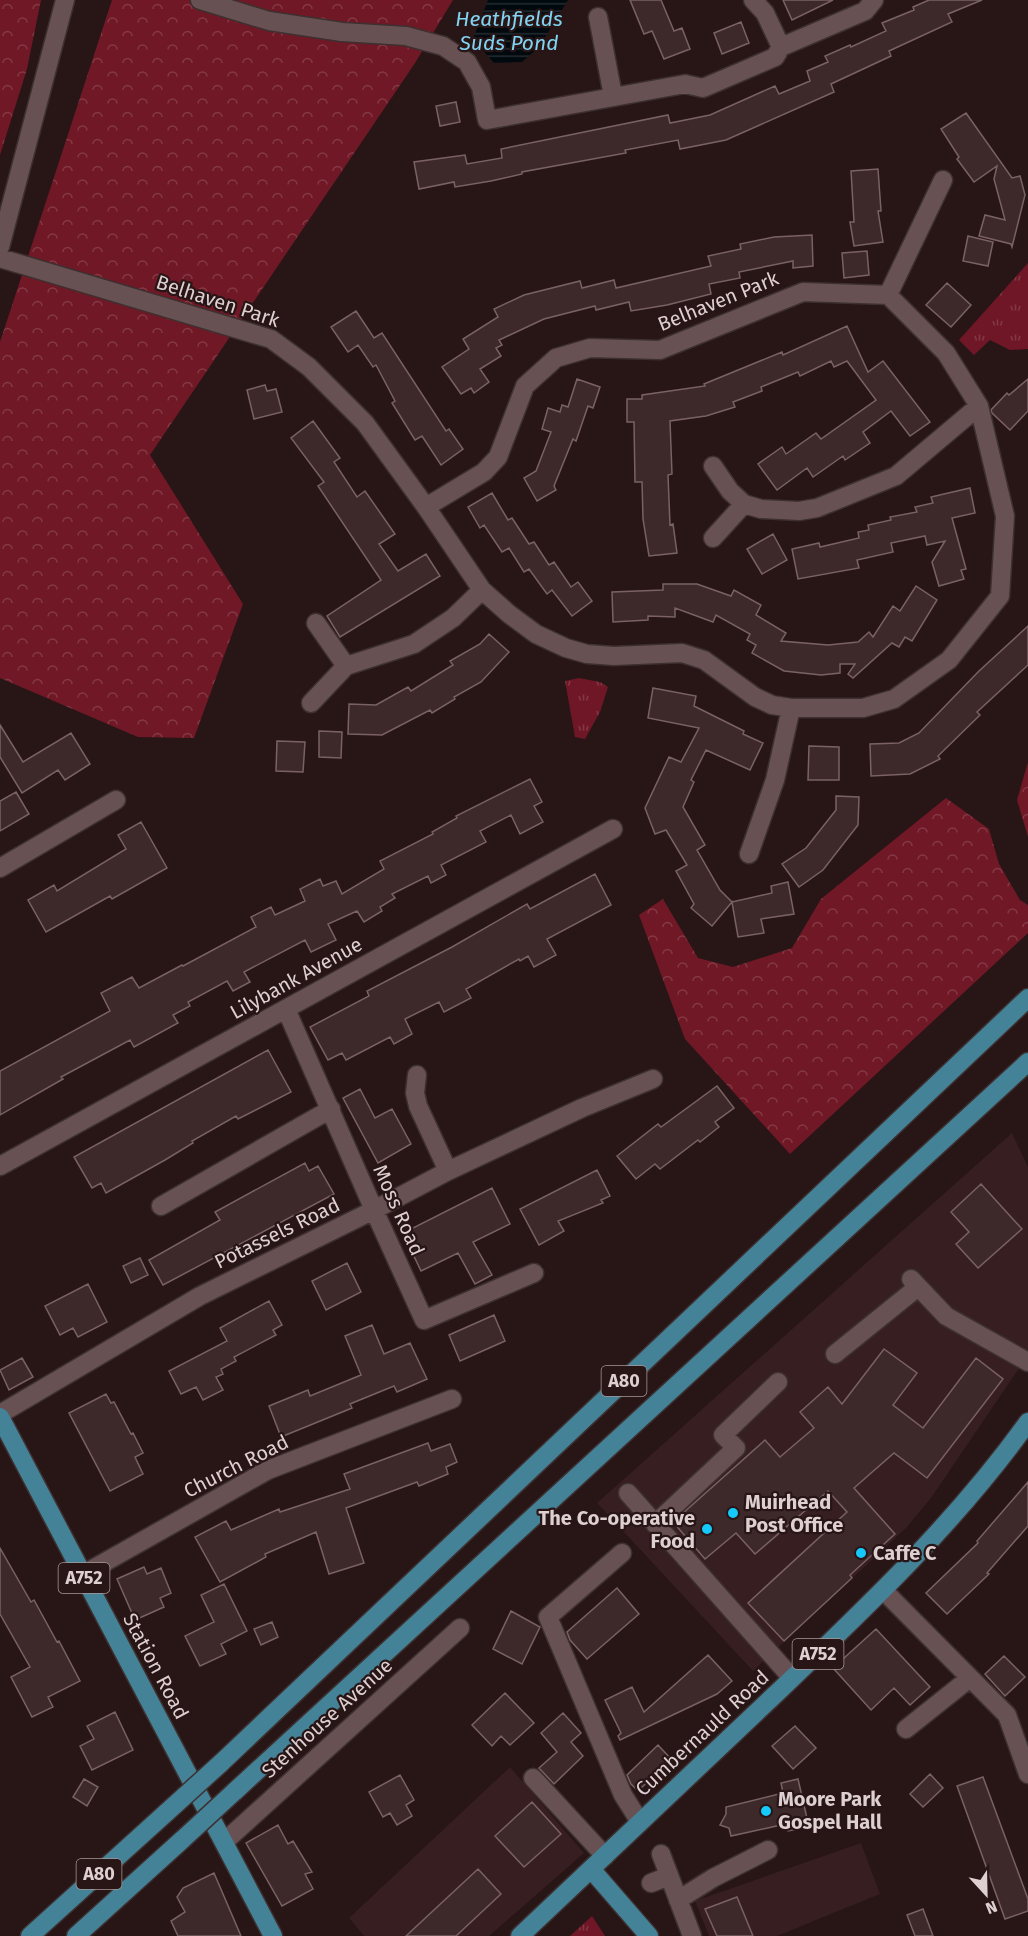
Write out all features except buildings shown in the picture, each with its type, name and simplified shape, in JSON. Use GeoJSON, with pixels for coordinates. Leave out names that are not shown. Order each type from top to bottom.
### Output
{"type":"FeatureCollection","features":[{"type":"Feature","properties":{"kind":"main road","name":"A80"},"geometry":{"type":"LineString","coordinates":[[30,1936],[221,1764],[1028,998]]}},
{"type":"Feature","properties":{"kind":"main road","name":"A80"},"geometry":{"type":"LineString","coordinates":[[76,1936],[1028,1062]]}},
{"type":"Feature","properties":{"kind":"main road","name":"Station Road"},"geometry":{"type":"LineString","coordinates":[[0,1415],[273,1936]]}},
{"type":"Feature","properties":{"kind":"main road","name":"Cumbernauld Road"},"geometry":{"type":"LineString","coordinates":[[520,1936],[884,1592],[1006,1453],[1028,1422]]}},
{"type":"Feature","properties":{"kind":"main road"},"geometry":{"type":"LineString","coordinates":[[591,1869],[649,1936]]}},
{"type":"Feature","properties":{"kind":"street"},"geometry":{"type":"LineString","coordinates":[[0,247],[65,0]]}},
{"type":"Feature","properties":{"kind":"street"},"geometry":{"type":"LineString","coordinates":[[200,0],[269,21],[342,32],[406,36],[442,46],[467,62],[481,87],[488,120],[685,84],[703,88],[776,57],[781,47],[865,11],[874,0]]}},
{"type":"Feature","properties":{"kind":"street"},"geometry":{"type":"LineString","coordinates":[[753,0],[765,13],[781,47]]}},
{"type":"Feature","properties":{"kind":"street"},"geometry":{"type":"LineString","coordinates":[[598,17],[613,96]]}},
{"type":"Feature","properties":{"kind":"street"},"geometry":{"type":"LineString","coordinates":[[888,295],[943,180]]}},
{"type":"Feature","properties":{"kind":"street","name":"Belhaven Park"},"geometry":{"type":"LineString","coordinates":[[0,258],[271,339],[309,367],[365,423],[482,590],[536,634],[566,648],[587,654],[614,656],[682,653],[704,660],[755,697],[772,705],[791,708],[863,708],[894,699],[949,660],[1000,596],[1005,516],[979,406],[946,353],[888,295],[803,292],[660,350],[590,348],[556,358],[525,386],[498,457],[484,472],[426,507]]}},
{"type":"Feature","properties":{"kind":"street"},"geometry":{"type":"LineString","coordinates":[[713,466],[730,490],[744,504],[761,509],[800,511],[816,508],[896,476],[979,406]]}},
{"type":"Feature","properties":{"kind":"street"},"geometry":{"type":"LineString","coordinates":[[713,538],[744,504]]}},
{"type":"Feature","properties":{"kind":"street"},"geometry":{"type":"LineString","coordinates":[[311,703],[346,666],[414,644],[453,618],[482,590]]}},
{"type":"Feature","properties":{"kind":"street"},"geometry":{"type":"LineString","coordinates":[[316,623],[346,666]]}},
{"type":"Feature","properties":{"kind":"street"},"geometry":{"type":"LineString","coordinates":[[749,854],[775,780],[791,708]]}},
{"type":"Feature","properties":{"kind":"street"},"geometry":{"type":"LineString","coordinates":[[0,868],[116,800]]}},
{"type":"Feature","properties":{"kind":"street","name":"Lilybank Avenue"},"geometry":{"type":"LineString","coordinates":[[0,1166],[613,830]]}},
{"type":"Feature","properties":{"kind":"street","name":"Moss Road"},"geometry":{"type":"LineString","coordinates":[[286,1009],[424,1320],[534,1273]]}},
{"type":"Feature","properties":{"kind":"street"},"geometry":{"type":"LineString","coordinates":[[417,1075],[415,1093],[418,1106],[448,1171]]}},
{"type":"Feature","properties":{"kind":"street","name":"Potassels Road"},"geometry":{"type":"LineString","coordinates":[[0,1415],[200,1296],[448,1171],[582,1108],[653,1078]]}},
{"type":"Feature","properties":{"kind":"street"},"geometry":{"type":"LineString","coordinates":[[161,1206],[331,1109]]}},
{"type":"Feature","properties":{"kind":"street"},"geometry":{"type":"LineString","coordinates":[[834,1354],[914,1283],[946,1316],[1028,1362]]}},
{"type":"Feature","properties":{"kind":"street"},"geometry":{"type":"LineString","coordinates":[[655,1524],[736,1448],[723,1435],[778,1382]]}},
{"type":"Feature","properties":{"kind":"street","name":"Church Road"},"geometry":{"type":"LineString","coordinates":[[82,1575],[268,1470],[452,1399]]}},
{"type":"Feature","properties":{"kind":"street"},"geometry":{"type":"LineString","coordinates":[[628,1493],[792,1678]]}},
{"type":"Feature","properties":{"kind":"street"},"geometry":{"type":"LineString","coordinates":[[622,1553],[548,1617],[623,1795],[640,1822]]}},
{"type":"Feature","properties":{"kind":"street"},"geometry":{"type":"LineString","coordinates":[[884,1592],[1007,1715],[1028,1774]]}},
{"type":"Feature","properties":{"kind":"street","name":"Stenhouse Avenue"},"geometry":{"type":"LineString","coordinates":[[224,1842],[460,1628]]}},
{"type":"Feature","properties":{"kind":"street"},"geometry":{"type":"LineString","coordinates":[[906,1729],[970,1678]]}},
{"type":"Feature","properties":{"kind":"street"},"geometry":{"type":"LineString","coordinates":[[533,1778],[605,1856]]}},
{"type":"Feature","properties":{"kind":"street"},"geometry":{"type":"LineString","coordinates":[[678,1900],[713,1878],[768,1850]]}},
{"type":"Feature","properties":{"kind":"street"},"geometry":{"type":"LineString","coordinates":[[661,1854],[692,1936]]}},
{"type":"Feature","properties":{"kind":"street"},"geometry":{"type":"LineString","coordinates":[[651,1883],[669,1876]]}},
{"type":"Feature","properties":{"kind":"shaded area"},"geometry":{"type":"Polygon","coordinates":[[[1012,1133],[1028,1167],[1028,1355],[931,1498],[906,1528],[753,1671],[597,1503],[1012,1133]]]}},
{"type":"Feature","properties":{"kind":"shaded area"},"geometry":{"type":"Polygon","coordinates":[[[510,1767],[584,1853],[489,1936],[364,1936],[349,1918],[510,1767]]]}},
{"type":"Feature","properties":{"kind":"shaded area"},"geometry":{"type":"Polygon","coordinates":[[[861,1843],[880,1894],[777,1936],[709,1936],[695,1901],[861,1843]]]}},
{"type":"Feature","properties":{"kind":"green space"},"geometry":{"type":"Polygon","coordinates":[[[0,0],[41,0],[27,69],[0,155],[0,0]]]}},
{"type":"Feature","properties":{"kind":"green space"},"geometry":{"type":"Polygon","coordinates":[[[112,0],[453,0],[415,63],[150,455],[243,604],[194,738],[138,737],[0,678],[0,342],[112,0]]]}},
{"type":"Feature","properties":{"kind":"green space"},"geometry":{"type":"Polygon","coordinates":[[[1028,263],[1028,349],[1010,350],[990,340],[974,355],[959,340],[1028,263]]]}},
{"type":"Feature","properties":{"kind":"green space"},"geometry":{"type":"Polygon","coordinates":[[[579,678],[600,682],[608,687],[600,712],[585,739],[575,737],[565,681],[579,678]]]}},
{"type":"Feature","properties":{"kind":"green space"},"geometry":{"type":"Polygon","coordinates":[[[1028,762],[1028,837],[1017,800],[1028,762]]]}},
{"type":"Feature","properties":{"kind":"green space"},"geometry":{"type":"Polygon","coordinates":[[[946,798],[989,829],[999,864],[1020,900],[1028,905],[1028,933],[790,1154],[685,1039],[639,915],[663,899],[698,958],[733,967],[792,948],[821,899],[946,798]]]}},
{"type":"Feature","properties":{"kind":"green space"},"geometry":{"type":"Polygon","coordinates":[[[592,1916],[605,1936],[570,1936],[592,1916]]]}},
{"type":"Feature","properties":{"kind":"water","name":"Heathfields Suds Pond"},"geometry":{"type":"Polygon","coordinates":[[[488,0],[568,0],[539,47],[522,62],[494,63],[473,39],[488,0]]]}},
{"type":"Feature","properties":{"kind":"place","name":"Muirhead Post Office"},"geometry":{"type":"Point","coordinates":[733,1513]}},
{"type":"Feature","properties":{"kind":"place","name":"The Co-operative Food"},"geometry":{"type":"Point","coordinates":[707,1529]}},
{"type":"Feature","properties":{"kind":"place","name":"Caffe C"},"geometry":{"type":"Point","coordinates":[861,1553]}},
{"type":"Feature","properties":{"kind":"place","name":"Moore Park Gospel Hall"},"geometry":{"type":"Point","coordinates":[766,1811]}}]}
